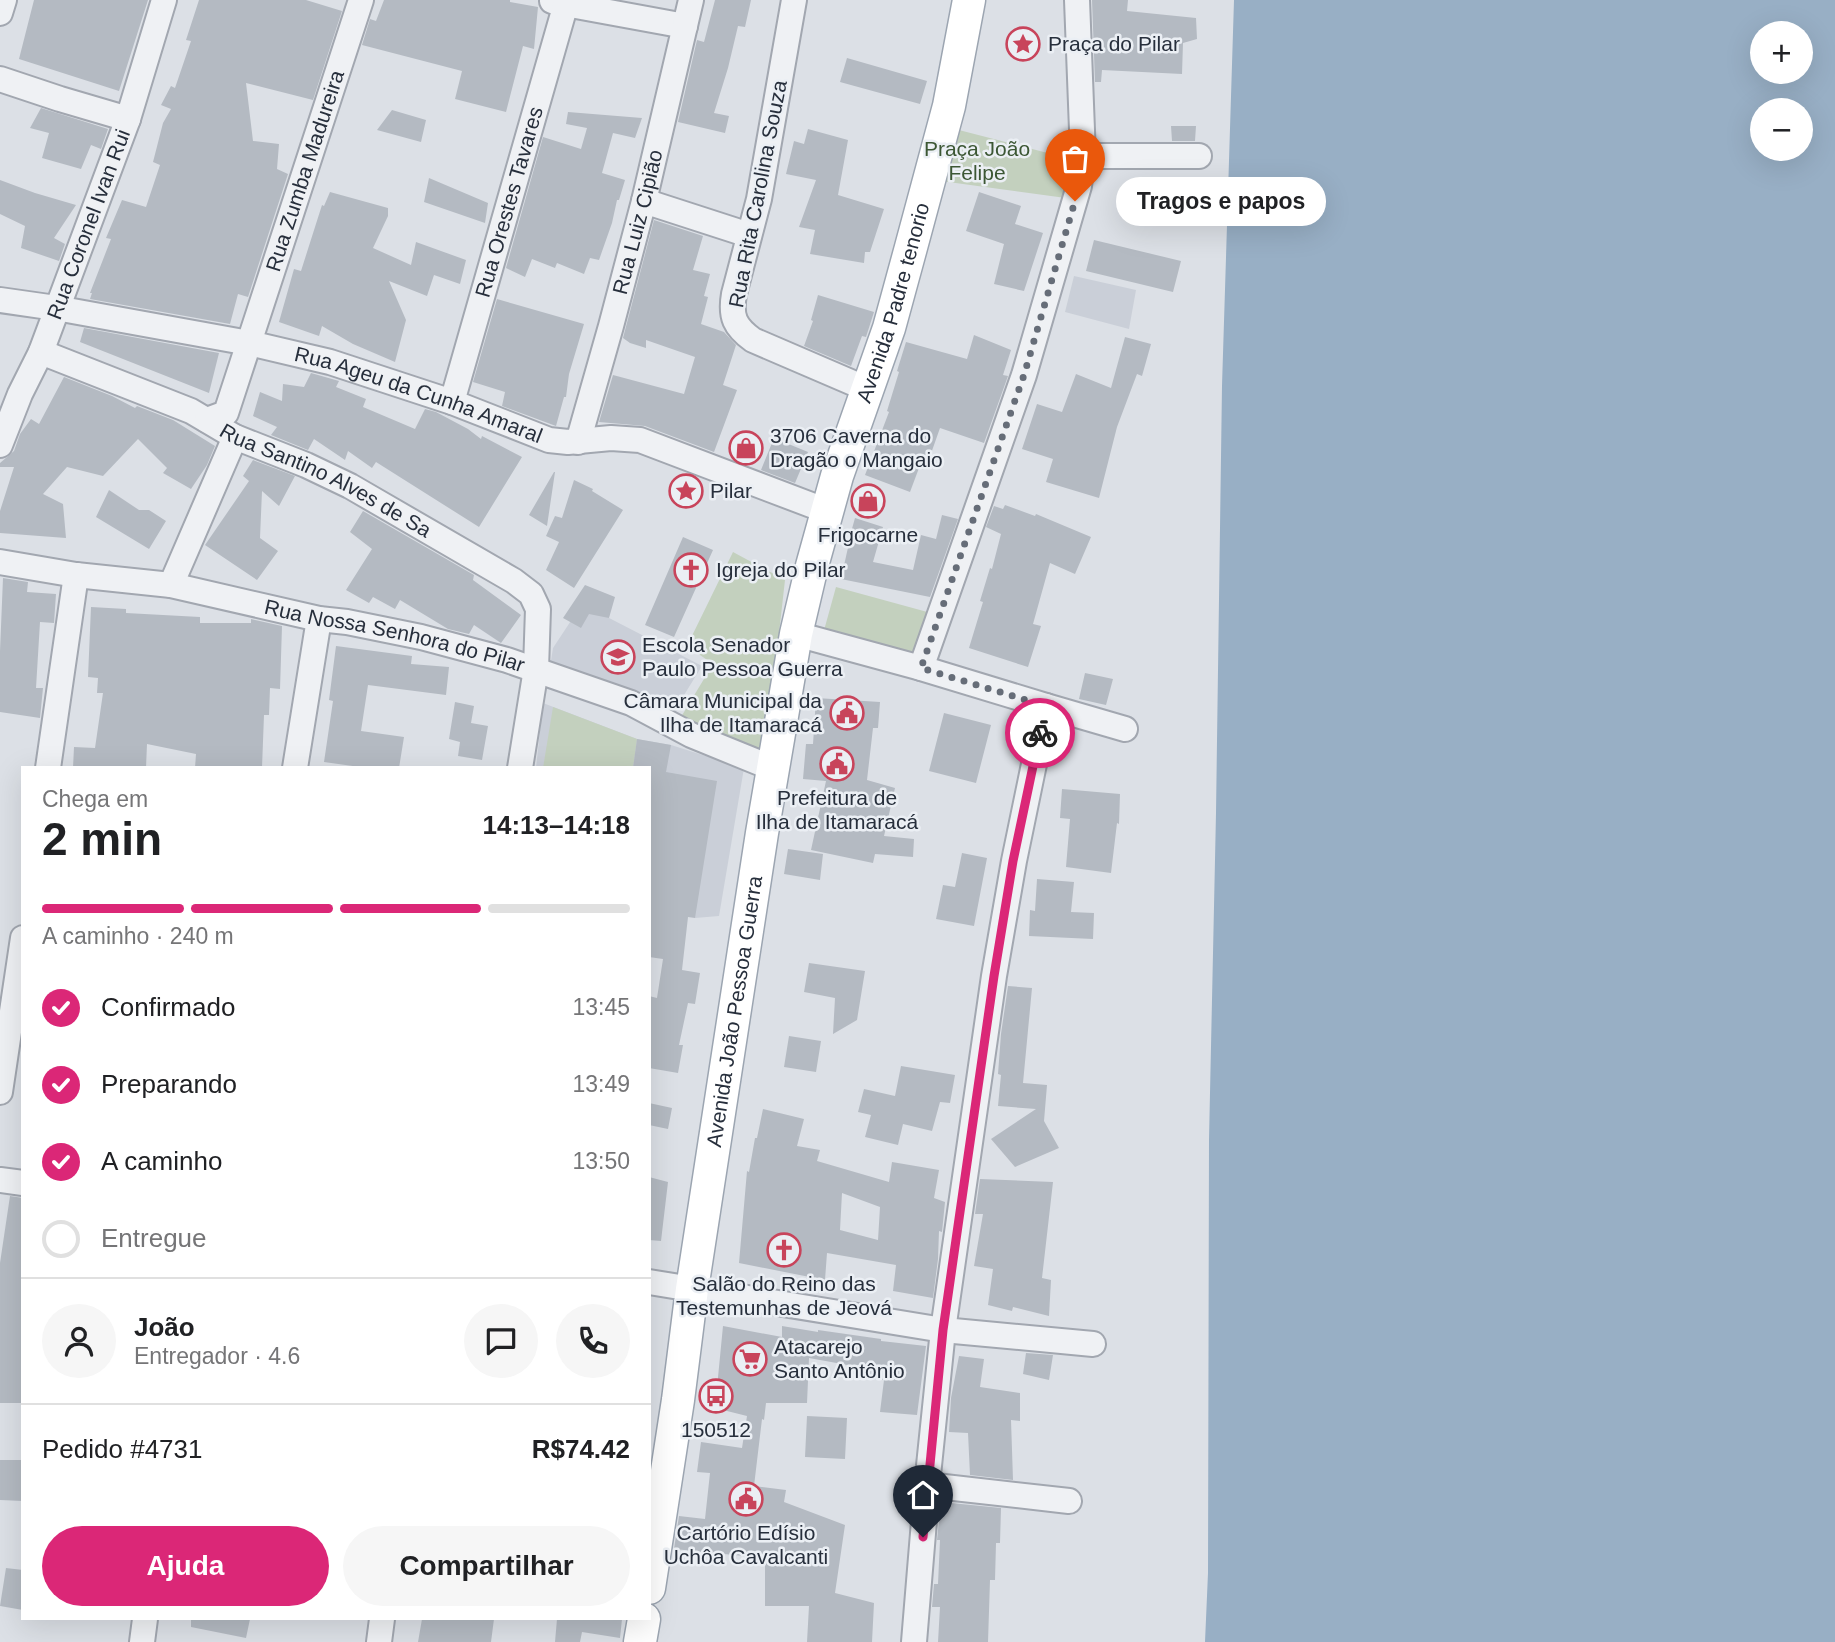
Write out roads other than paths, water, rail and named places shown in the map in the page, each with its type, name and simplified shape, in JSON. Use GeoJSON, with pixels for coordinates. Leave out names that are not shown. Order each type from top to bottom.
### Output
{"type":"FeatureCollection","features":[{"type":"Feature","properties":{"kind":"main road","name":"Avenida Padre tenorio"},"geometry":{"type":"LineString","coordinates":[[850,440],[889,328],[949,106],[969,0]]}},
{"type":"Feature","properties":{"kind":"main road","name":"Avenida João Pessoa Guerra"},"geometry":{"type":"LineString","coordinates":[[651,1575],[772,768],[796,634],[827,511],[850,440]]}},
{"type":"Feature","properties":{"kind":"main road"},"geometry":{"type":"LineString","coordinates":[[640,1642],[644,1620]]}},
{"type":"Feature","properties":{"kind":"street"},"geometry":{"type":"LineString","coordinates":[[0,13],[4,0]]}},
{"type":"Feature","properties":{"kind":"street","name":"Rua Coronel Ivan Rui"},"geometry":{"type":"LineString","coordinates":[[0,445],[20,394],[41,352],[128,119],[164,0]]}},
{"type":"Feature","properties":{"kind":"street","name":"Rua Zumba Madureira"},"geometry":{"type":"LineString","coordinates":[[207,420],[226,413],[361,0]]}},
{"type":"Feature","properties":{"kind":"street","name":"Rua Luiz Cipião"},"geometry":{"type":"LineString","coordinates":[[578,442],[644,201],[691,0]]}},
{"type":"Feature","properties":{"kind":"street","name":"Rua Rita Carolina Souza"},"geometry":{"type":"LineString","coordinates":[[794,0],[759,199],[732,306],[734,320],[741,331],[753,340],[867,389]]}},
{"type":"Feature","properties":{"kind":"street"},"geometry":{"type":"LineString","coordinates":[[921,668],[1024,375],[1079,186],[1083,156],[1077,0]]}},
{"type":"Feature","properties":{"kind":"street"},"geometry":{"type":"LineString","coordinates":[[561,2],[685,26]]}},
{"type":"Feature","properties":{"kind":"street","name":"Rua Orestes Tavares"},"geometry":{"type":"LineString","coordinates":[[452,402],[561,2]]}},
{"type":"Feature","properties":{"kind":"street"},"geometry":{"type":"LineString","coordinates":[[0,79],[128,119]]}},
{"type":"Feature","properties":{"kind":"street"},"geometry":{"type":"LineString","coordinates":[[1083,156],[1199,156]]}},
{"type":"Feature","properties":{"kind":"street"},"geometry":{"type":"LineString","coordinates":[[644,201],[749,235]]}},
{"type":"Feature","properties":{"kind":"street","name":"Rua Ageu da Cunha Amaral"},"geometry":{"type":"LineString","coordinates":[[0,300],[250,343],[330,362],[452,402],[549,440],[640,440],[827,511]]}},
{"type":"Feature","properties":{"kind":"street","name":"Rua Santino Alves de Sa"},"geometry":{"type":"LineString","coordinates":[[41,352],[191,411],[235,437],[350,486],[514,581],[531,594],[538,609],[536,669],[520,766]]}},
{"type":"Feature","properties":{"kind":"street"},"geometry":{"type":"LineString","coordinates":[[171,585],[235,437]]}},
{"type":"Feature","properties":{"kind":"street","name":"Rua Nossa Senhora do Pilar"},"geometry":{"type":"LineString","coordinates":[[0,562],[76,575],[171,585],[319,619],[421,637],[536,669],[631,703],[691,734],[772,768]]}},
{"type":"Feature","properties":{"kind":"street"},"geometry":{"type":"LineString","coordinates":[[48,766],[76,575]]}},
{"type":"Feature","properties":{"kind":"street"},"geometry":{"type":"LineString","coordinates":[[295,766],[319,619]]}},
{"type":"Feature","properties":{"kind":"street"},"geometry":{"type":"LineString","coordinates":[[796,634],[1125,729]]}},
{"type":"Feature","properties":{"kind":"street"},"geometry":{"type":"LineString","coordinates":[[915,1642],[943,1330],[994,976],[1013,861],[1046,706]]}},
{"type":"Feature","properties":{"kind":"street"},"geometry":{"type":"LineString","coordinates":[[0,1092],[21,951]]}},
{"type":"Feature","properties":{"kind":"street"},"geometry":{"type":"LineString","coordinates":[[0,1180],[21,1183]]}},
{"type":"Feature","properties":{"kind":"street"},"geometry":{"type":"LineString","coordinates":[[651,1282],[943,1330],[1093,1343]]}},
{"type":"Feature","properties":{"kind":"street"},"geometry":{"type":"LineString","coordinates":[[927,1485],[1069,1501]]}},
{"type":"Feature","properties":{"kind":"street"},"geometry":{"type":"LineString","coordinates":[[142,1642],[145,1620]]}},
{"type":"Feature","properties":{"kind":"street"},"geometry":{"type":"LineString","coordinates":[[379,1642],[382,1620]]}},
{"type":"Feature","properties":{"kind":"water"},"geometry":{"type":"Polygon","coordinates":[[[1234,0],[1835,0],[1835,1642],[1205,1642],[1208,1573],[1209,1140],[1222,386],[1234,0]]]}},
{"type":"Feature","properties":{"kind":"place","name":"Praça do Pilar"},"geometry":{"type":"Point","coordinates":[1023,44]}},
{"type":"Feature","properties":{"kind":"place","name":"Tragos e papos"},"geometry":{"type":"Point","coordinates":[1075,201]}},
{"type":"Feature","properties":{"kind":"place","name":"3706 Caverna do Dragão o Mangaio"},"geometry":{"type":"Point","coordinates":[746,448]}},
{"type":"Feature","properties":{"kind":"place","name":"Pilar"},"geometry":{"type":"Point","coordinates":[686,491]}},
{"type":"Feature","properties":{"kind":"place","name":"Frigocarne"},"geometry":{"type":"Point","coordinates":[868,501]}},
{"type":"Feature","properties":{"kind":"place","name":"Igreja do Pilar"},"geometry":{"type":"Point","coordinates":[691,570]}},
{"type":"Feature","properties":{"kind":"place","name":"Escola Senador Paulo Pessoa Guerra"},"geometry":{"type":"Point","coordinates":[618,657]}},
{"type":"Feature","properties":{"kind":"place","name":"Câmara Municipal da Ilha de Itamaracá"},"geometry":{"type":"Point","coordinates":[847,713]}},
{"type":"Feature","properties":{"kind":"place","name":"Prefeitura de Ilha de Itamaracá"},"geometry":{"type":"Point","coordinates":[837,764]}},
{"type":"Feature","properties":{"kind":"place","name":"Salão do Reino das Testemunhas de Jeová"},"geometry":{"type":"Point","coordinates":[784,1250]}},
{"type":"Feature","properties":{"kind":"place","name":"Atacarejo Santo Antônio"},"geometry":{"type":"Point","coordinates":[750,1359]}},
{"type":"Feature","properties":{"kind":"place","name":"150512"},"geometry":{"type":"Point","coordinates":[716,1396]}},
{"type":"Feature","properties":{"kind":"place","name":"Cartório Edísio Uchôa Cavalcanti"},"geometry":{"type":"Point","coordinates":[746,1499]}},
{"type":"Feature","properties":{"kind":"park label","name":"Praça João Felipe"},"geometry":{"type":"Point","coordinates":[977,161]}}]}
